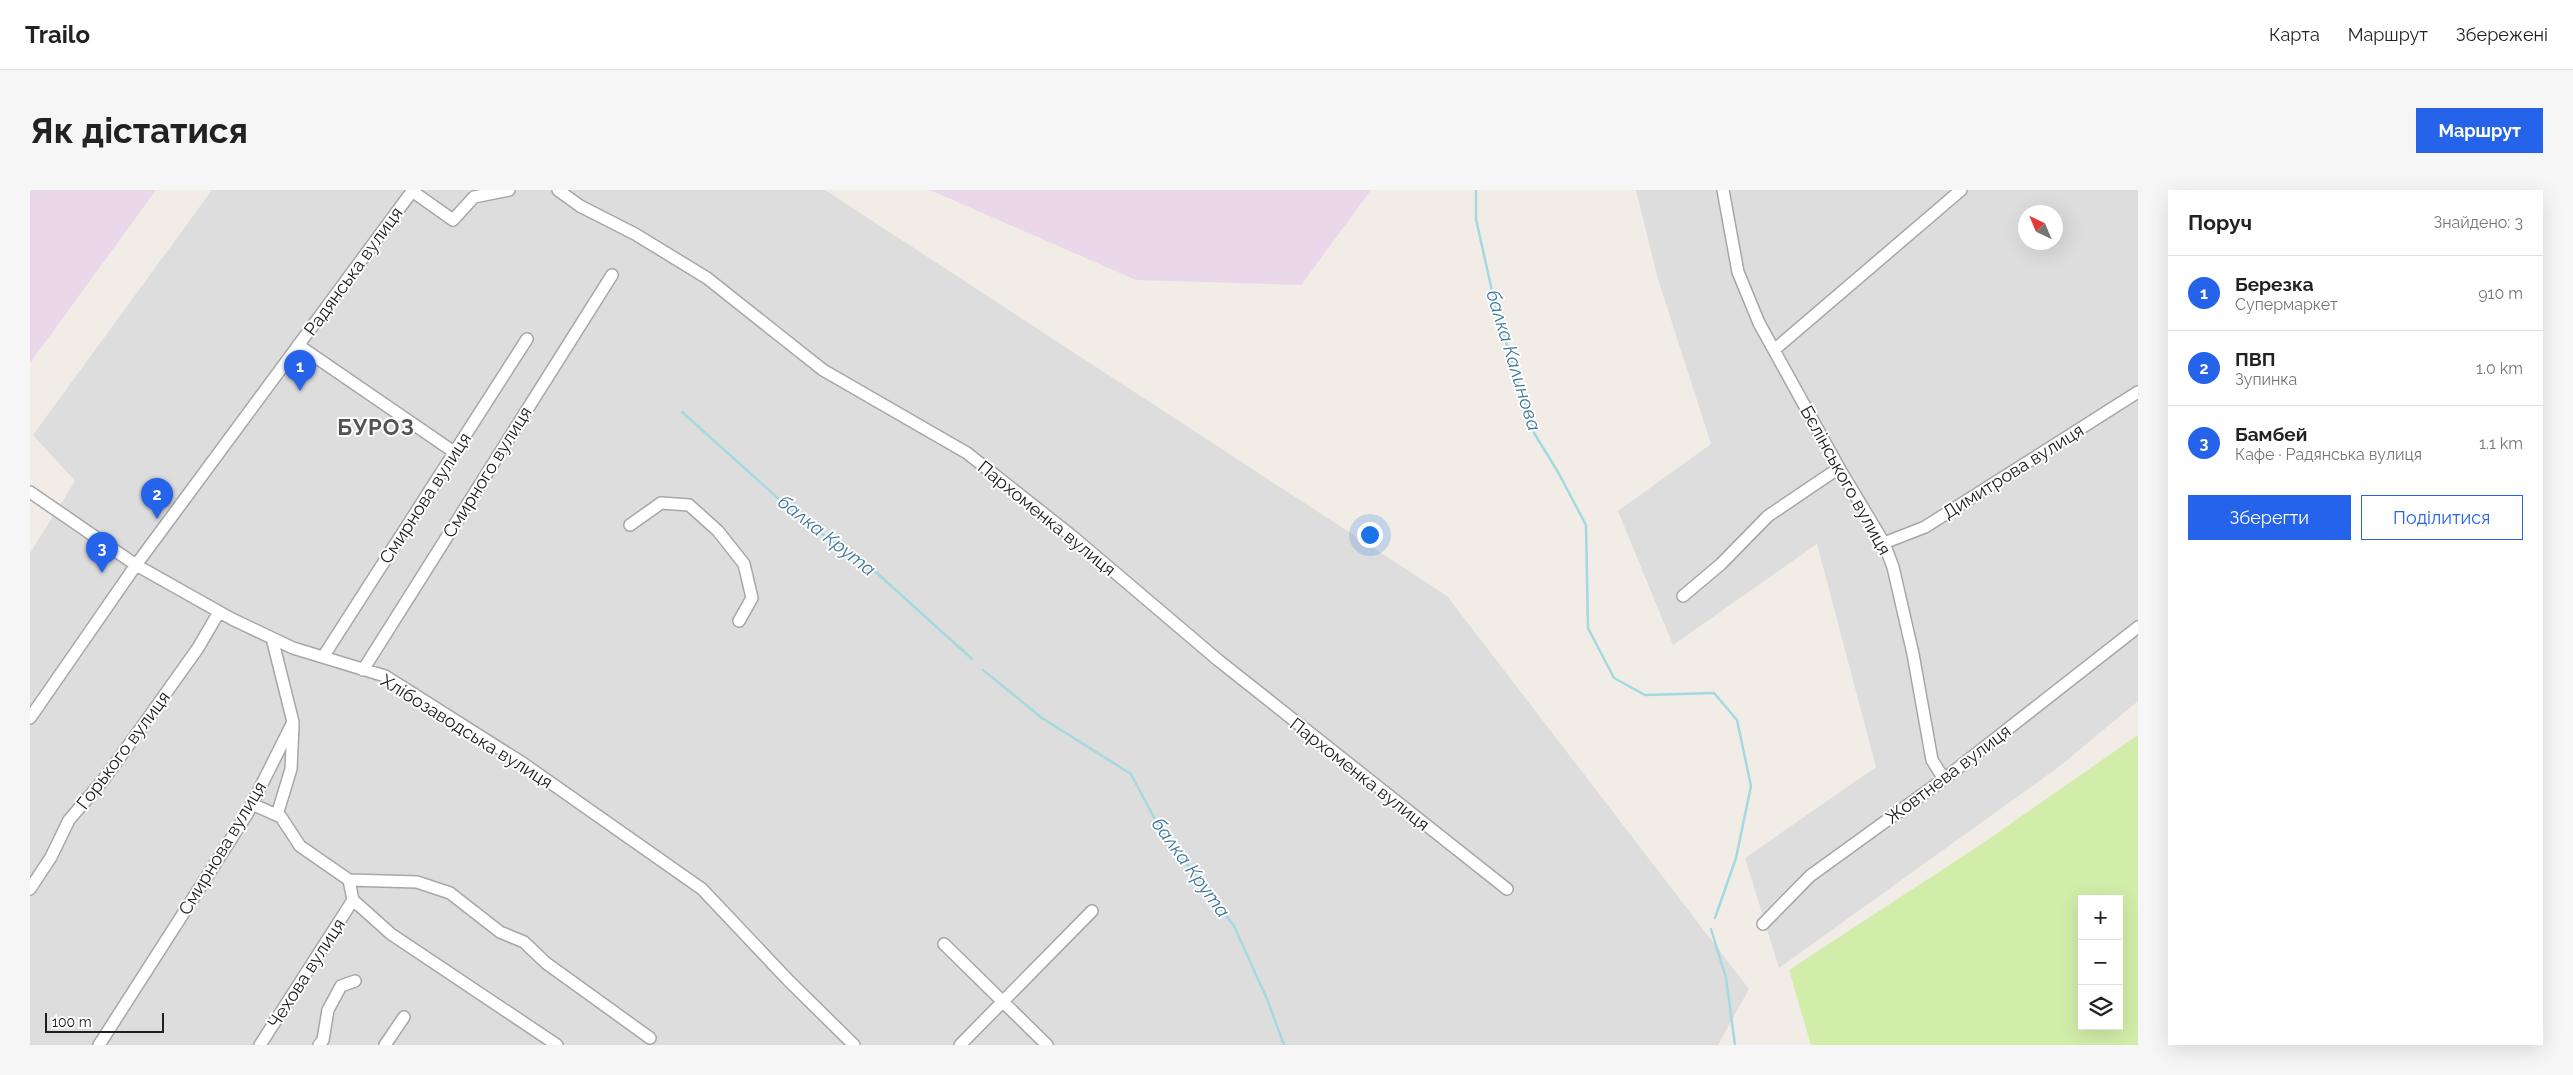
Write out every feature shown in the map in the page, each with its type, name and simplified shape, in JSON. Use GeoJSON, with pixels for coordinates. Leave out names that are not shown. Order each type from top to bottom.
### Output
{"type":"FeatureCollection","features":[{"type":"Feature","properties":{"kind":"street"},"geometry":{"type":"LineString","coordinates":[[412,191],[453,220],[474,197],[509,190]]}},
{"type":"Feature","properties":{"kind":"street","name":"Пархоменка вулиця"},"geometry":{"type":"LineString","coordinates":[[558,190],[580,206],[635,234],[707,278],[823,370],[967,453],[1072,536],[1224,665],[1507,889]]}},
{"type":"Feature","properties":{"kind":"street","name":"Бєлінського вулиця"},"geometry":{"type":"LineString","coordinates":[[1723,190],[1738,272],[1774,350],[1839,468],[1884,543],[1893,567],[1913,654],[1932,760],[1944,779]]}},
{"type":"Feature","properties":{"kind":"street"},"geometry":{"type":"LineString","coordinates":[[1774,350],[1961,190]]}},
{"type":"Feature","properties":{"kind":"street","name":"Радянська вулиця"},"geometry":{"type":"LineString","coordinates":[[30,718],[136,565],[412,191]]}},
{"type":"Feature","properties":{"kind":"street","name":"Смирного вулиця"},"geometry":{"type":"LineString","coordinates":[[363,670],[612,275]]}},
{"type":"Feature","properties":{"kind":"street","name":"Смирнова вулиця"},"geometry":{"type":"LineString","coordinates":[[323,657],[527,339]]}},
{"type":"Feature","properties":{"kind":"street"},"geometry":{"type":"LineString","coordinates":[[298,345],[454,452]]}},
{"type":"Feature","properties":{"kind":"street","name":"Димитрова вулиця"},"geometry":{"type":"LineString","coordinates":[[1884,543],[1925,527],[2138,392]]}},
{"type":"Feature","properties":{"kind":"street"},"geometry":{"type":"LineString","coordinates":[[1683,596],[1721,564],[1768,516],[1839,468]]}},
{"type":"Feature","properties":{"kind":"street","name":"Хлібозаводська вулиця"},"geometry":{"type":"LineString","coordinates":[[30,492],[136,565],[219,612],[293,648],[385,676],[524,764],[702,889],[789,981],[854,1045]]}},
{"type":"Feature","properties":{"kind":"street"},"geometry":{"type":"LineString","coordinates":[[630,525],[661,503],[689,505],[718,531],[744,564],[752,598],[739,621]]}},
{"type":"Feature","properties":{"kind":"street","name":"Горького вулиця"},"geometry":{"type":"LineString","coordinates":[[30,889],[51,857],[69,820],[104,779],[136,736],[198,648],[219,612]]}},
{"type":"Feature","properties":{"kind":"street","name":"Жовтнева вулиця"},"geometry":{"type":"LineString","coordinates":[[1763,924],[1810,876],[1944,779],[2138,627]]}},
{"type":"Feature","properties":{"kind":"street"},"geometry":{"type":"LineString","coordinates":[[272,638],[293,722],[290,769],[277,815]]}},
{"type":"Feature","properties":{"kind":"street","name":"Смирнова вулиця"},"geometry":{"type":"LineString","coordinates":[[99,1045],[252,804],[293,722]]}},
{"type":"Feature","properties":{"kind":"street"},"geometry":{"type":"LineString","coordinates":[[252,804],[281,817],[300,846],[349,880],[417,882],[450,893],[500,932],[524,942],[546,963],[650,1038]]}},
{"type":"Feature","properties":{"kind":"street"},"geometry":{"type":"LineString","coordinates":[[349,880],[353,900],[391,934],[557,1045]]}},
{"type":"Feature","properties":{"kind":"street","name":"Чехова вулиця"},"geometry":{"type":"LineString","coordinates":[[260,1045],[353,900]]}},
{"type":"Feature","properties":{"kind":"street"},"geometry":{"type":"LineString","coordinates":[[960,1045],[1092,911]]}},
{"type":"Feature","properties":{"kind":"street"},"geometry":{"type":"LineString","coordinates":[[944,944],[1048,1045]]}},
{"type":"Feature","properties":{"kind":"street"},"geometry":{"type":"LineString","coordinates":[[319,1045],[323,1040],[328,1010],[341,986],[355,981]]}},
{"type":"Feature","properties":{"kind":"street"},"geometry":{"type":"LineString","coordinates":[[384,1045],[404,1017]]}},
{"type":"Feature","properties":{"kind":"shaded area"},"geometry":{"type":"Polygon","coordinates":[[[30,190],[156,190],[30,363],[30,190]]]}},
{"type":"Feature","properties":{"kind":"shaded area"},"geometry":{"type":"Polygon","coordinates":[[[212,190],[825,190],[1447,596],[1749,989],[1718,1045],[30,1045],[30,553],[75,481],[33,435],[212,190]]]}},
{"type":"Feature","properties":{"kind":"shaded area"},"geometry":{"type":"Polygon","coordinates":[[[930,190],[1371,190],[1301,285],[1136,280],[930,190]]]}},
{"type":"Feature","properties":{"kind":"shaded area"},"geometry":{"type":"Polygon","coordinates":[[[1636,190],[2138,190],[2138,701],[2060,766],[1779,968],[1745,858],[1876,767],[1817,544],[1673,645],[1618,511],[1711,444],[1658,279],[1636,190]]]}},
{"type":"Feature","properties":{"kind":"green space"},"geometry":{"type":"Polygon","coordinates":[[[2138,735],[2138,1045],[1811,1045],[1789,970],[1980,845],[2138,735]]]}},
{"type":"Feature","properties":{"kind":"waterway","name":"балка Калинова"},"geometry":{"type":"LineString","coordinates":[[1476,190],[1476,219],[1496,309],[1534,433],[1558,472],[1586,525],[1588,628],[1614,678],[1645,695],[1714,693],[1737,720],[1751,786],[1736,858],[1715,918]]}},
{"type":"Feature","properties":{"kind":"waterway","name":"балка Крута"},"geometry":{"type":"LineString","coordinates":[[682,412],[800,518],[878,574],[972,659]]}},
{"type":"Feature","properties":{"kind":"waterway","name":"балка Крута"},"geometry":{"type":"LineString","coordinates":[[983,670],[1042,718],[1131,774],[1159,827],[1234,926],[1267,999],[1284,1045]]}},
{"type":"Feature","properties":{"kind":"waterway","name":"балка Калинова"},"geometry":{"type":"LineString","coordinates":[[1711,929],[1726,978],[1735,1045]]}},
{"type":"Feature","properties":{"kind":"place","name":"Березка"},"geometry":{"type":"Point","coordinates":[300,391]}},
{"type":"Feature","properties":{"kind":"place","name":"ПВП"},"geometry":{"type":"Point","coordinates":[157,519]}},
{"type":"Feature","properties":{"kind":"place","name":"Бамбей"},"geometry":{"type":"Point","coordinates":[102,573]}},
{"type":"Feature","properties":{"kind":"district","name":"БУРОЗ"},"geometry":{"type":"Point","coordinates":[376,427]}}]}
